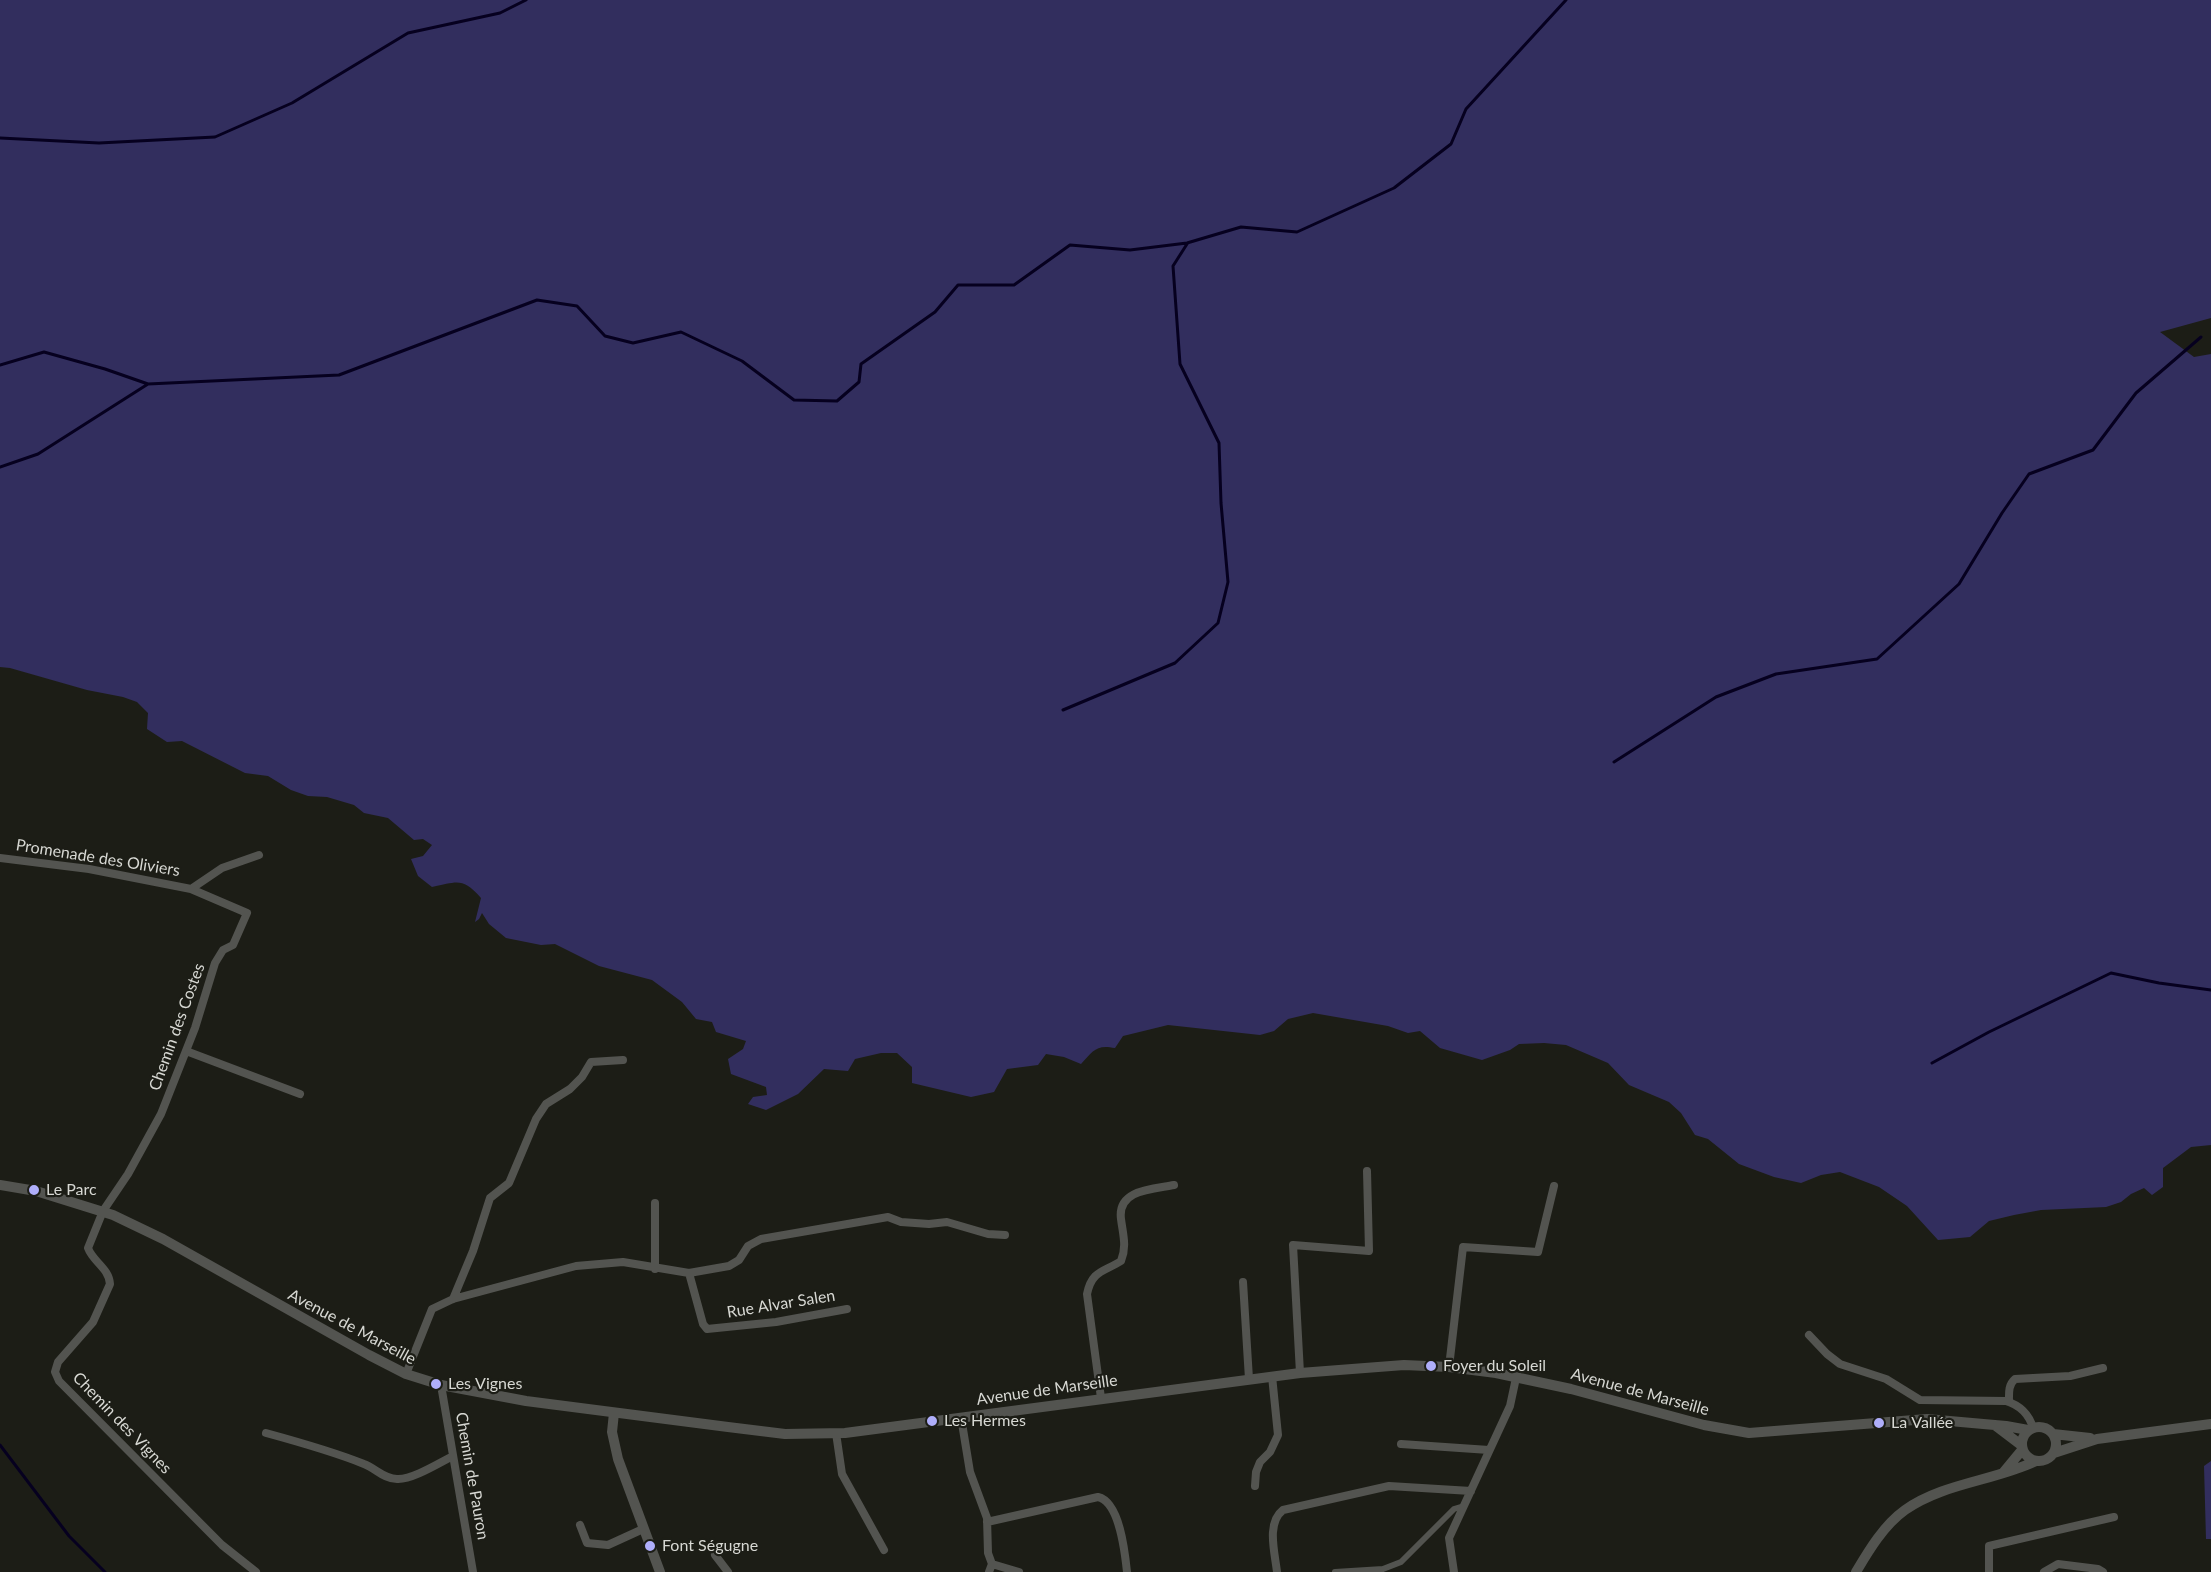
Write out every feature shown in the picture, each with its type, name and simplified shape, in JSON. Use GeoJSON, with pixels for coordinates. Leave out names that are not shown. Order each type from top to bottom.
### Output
{"type":"FeatureCollection","features":[{"type":"Feature","properties":{"kind":"street"},"geometry":{"type":"LineString","coordinates":[[191,889],[222,868],[259,855]]}},
{"type":"Feature","properties":{"kind":"street","name":"Promenade des Oliviers"},"geometry":{"type":"LineString","coordinates":[[0,858],[89,869],[191,889]]}},
{"type":"Feature","properties":{"kind":"street","name":"Chemin des Costes"},"geometry":{"type":"LineString","coordinates":[[103,1211],[146,1145],[161,1114],[186,1051],[215,963],[223,950],[233,945],[247,913],[191,889]]}},
{"type":"Feature","properties":{"kind":"street"},"geometry":{"type":"LineString","coordinates":[[186,1051],[300,1094]]}},
{"type":"Feature","properties":{"kind":"street"},"geometry":{"type":"LineString","coordinates":[[453,1299],[473,1251],[490,1198],[509,1182],[536,1119],[546,1104],[570,1089],[582,1077],[591,1062],[622,1060]]}},
{"type":"Feature","properties":{"kind":"street"},"geometry":{"type":"LineString","coordinates":[[1300,1372],[1293,1245],[1369,1251],[1367,1171]]}},
{"type":"Feature","properties":{"kind":"street","name":"Avenue de Marseille"},"geometry":{"type":"LineString","coordinates":[[0,1185],[36,1191],[103,1211],[163,1239],[406,1374],[441,1385],[526,1401],[785,1434],[836,1433],[1300,1372],[1404,1365],[1449,1367],[1516,1378],[1571,1389],[1704,1425],[1749,1433],[1907,1420],[1964,1422],[2031,1429]]}},
{"type":"Feature","properties":{"kind":"street"},"geometry":{"type":"LineString","coordinates":[[1101,1398],[1087,1294],[1089,1285],[1094,1276],[1121,1261],[1125,1251],[1121,1217],[1122,1206],[1126,1200],[1141,1191],[1174,1185]]}},
{"type":"Feature","properties":{"kind":"street"},"geometry":{"type":"LineString","coordinates":[[1449,1367],[1463,1247],[1538,1252],[1554,1186]]}},
{"type":"Feature","properties":{"kind":"street"},"geometry":{"type":"LineString","coordinates":[[655,1203],[655,1269]]}},
{"type":"Feature","properties":{"kind":"street","name":"Chemin des Vignes"},"geometry":{"type":"LineString","coordinates":[[103,1211],[88,1248],[107,1274],[110,1284],[93,1323],[58,1362],[55,1372],[60,1381],[213,1537],[256,1572]]}},
{"type":"Feature","properties":{"kind":"street"},"geometry":{"type":"LineString","coordinates":[[406,1374],[432,1310],[453,1299],[576,1266],[623,1262],[689,1273],[729,1266],[740,1260],[748,1246],[761,1239],[888,1217],[901,1222],[929,1224],[947,1222],[988,1234],[1005,1235]]}},
{"type":"Feature","properties":{"kind":"street","name":"Rue Alvar Salen"},"geometry":{"type":"LineString","coordinates":[[689,1273],[703,1324],[707,1329],[776,1322],[847,1309]]}},
{"type":"Feature","properties":{"kind":"street"},"geometry":{"type":"LineString","coordinates":[[1243,1282],[1249,1379]]}},
{"type":"Feature","properties":{"kind":"street"},"geometry":{"type":"LineString","coordinates":[[1809,1335],[1840,1364],[1886,1379],[1920,1400],[2016,1404],[2031,1420],[2031,1429]]}},
{"type":"Feature","properties":{"kind":"street"},"geometry":{"type":"LineString","coordinates":[[2009,1402],[2009,1389],[2011,1382],[2015,1379],[2070,1376],[2103,1368]]}},
{"type":"Feature","properties":{"kind":"street"},"geometry":{"type":"LineString","coordinates":[[1255,1486],[1256,1472],[1260,1462],[1270,1452],[1278,1435],[1272,1376]]}},
{"type":"Feature","properties":{"kind":"street"},"geometry":{"type":"LineString","coordinates":[[1454,1572],[1449,1538],[1510,1406],[1516,1378]]}},
{"type":"Feature","properties":{"kind":"street","name":"Chemin de Pauron"},"geometry":{"type":"LineString","coordinates":[[441,1385],[473,1572]]}},
{"type":"Feature","properties":{"kind":"street"},"geometry":{"type":"LineString","coordinates":[[614,1413],[612,1432],[615,1447],[658,1571]]}},
{"type":"Feature","properties":{"kind":"street"},"geometry":{"type":"LineString","coordinates":[[961,1417],[970,1472],[987,1522],[991,1568],[1019,1572]]}},
{"type":"Feature","properties":{"kind":"street"},"geometry":{"type":"LineString","coordinates":[[1996,1426],[2022,1448],[2030,1460],[2036,1461],[2046,1460],[2054,1453],[2097,1439],[2211,1424]]}},
{"type":"Feature","properties":{"kind":"street"},"geometry":{"type":"LineString","coordinates":[[2003,1473],[2022,1448],[2024,1434],[2031,1429],[2044,1428],[2053,1434],[2097,1439]]}},
{"type":"Feature","properties":{"kind":"street"},"geometry":{"type":"LineString","coordinates":[[266,1433],[334,1452],[373,1467],[384,1476],[398,1479],[411,1476],[453,1456]]}},
{"type":"Feature","properties":{"kind":"street"},"geometry":{"type":"LineString","coordinates":[[836,1433],[842,1474],[885,1550]]}},
{"type":"Feature","properties":{"kind":"street"},"geometry":{"type":"LineString","coordinates":[[2053,1434],[2056,1443],[2054,1453]]}},
{"type":"Feature","properties":{"kind":"street"},"geometry":{"type":"LineString","coordinates":[[1401,1444],[1490,1450]]}},
{"type":"Feature","properties":{"kind":"street"},"geometry":{"type":"LineString","coordinates":[[1860,1568],[1882,1533],[1905,1510],[1935,1494],[2019,1469],[2036,1461]]}},
{"type":"Feature","properties":{"kind":"street"},"geometry":{"type":"LineString","coordinates":[[1277,1572],[1273,1528],[1276,1516],[1283,1510],[1389,1486],[1471,1491]]}},
{"type":"Feature","properties":{"kind":"street"},"geometry":{"type":"LineString","coordinates":[[987,1522],[1098,1497],[1104,1499],[1110,1504],[1122,1536],[1127,1572]]}},
{"type":"Feature","properties":{"kind":"street"},"geometry":{"type":"LineString","coordinates":[[1335,1572],[1383,1569],[1401,1562],[1454,1509],[1464,1506]]}},
{"type":"Feature","properties":{"kind":"street"},"geometry":{"type":"LineString","coordinates":[[1989,1572],[1989,1546],[2114,1517]]}},
{"type":"Feature","properties":{"kind":"street"},"geometry":{"type":"LineString","coordinates":[[580,1525],[587,1543],[608,1545],[644,1529]]}},
{"type":"Feature","properties":{"kind":"street"},"geometry":{"type":"LineString","coordinates":[[715,1555],[728,1572]]}},
{"type":"Feature","properties":{"kind":"street"},"geometry":{"type":"LineString","coordinates":[[2044,1572],[2058,1564],[2098,1569],[2103,1572]]}},
{"type":"Feature","properties":{"kind":"shaded area"},"geometry":{"type":"Polygon","coordinates":[[[0,0],[2211,0],[2211,318],[2160,332],[2194,357],[2211,354],[2211,1145],[2191,1147],[2163,1168],[2163,1187],[2152,1195],[2144,1188],[2121,1202],[2106,1207],[2041,1210],[2014,1215],[1989,1221],[1970,1237],[1938,1240],[1907,1206],[1879,1187],[1840,1172],[1821,1175],[1801,1183],[1774,1177],[1739,1164],[1708,1139],[1695,1135],[1681,1113],[1669,1102],[1629,1085],[1608,1063],[1566,1045],[1519,1044],[1510,1050],[1482,1060],[1440,1048],[1420,1031],[1408,1033],[1388,1026],[1313,1013],[1288,1019],[1274,1031],[1260,1035],[1168,1025],[1123,1036],[1115,1048],[1099,1048],[1081,1064],[1064,1057],[1046,1054],[1038,1065],[1007,1069],[994,1092],[971,1097],[912,1083],[912,1067],[897,1053],[881,1053],[855,1059],[848,1071],[824,1069],[798,1094],[766,1110],[748,1104],[753,1097],[767,1095],[766,1087],[731,1074],[728,1059],[743,1049],[746,1041],[716,1032],[712,1022],[696,1019],[682,1002],[652,980],[599,966],[555,944],[541,945],[506,938],[489,924],[482,913],[475,922],[481,898],[464,884],[454,883],[432,887],[418,876],[411,859],[423,856],[432,845],[423,839],[414,840],[388,818],[364,813],[354,805],[327,797],[308,796],[291,790],[268,776],[245,773],[182,741],[167,742],[147,729],[148,713],[137,702],[0,667],[0,0]]]}},
{"type":"Feature","properties":{"kind":"shaded area"},"geometry":{"type":"Polygon","coordinates":[[[2211,1461],[2211,1539],[2206,1539],[2204,1466],[2211,1461]]]}},
{"type":"Feature","properties":{"kind":"waterway"},"geometry":{"type":"LineString","coordinates":[[0,138],[99,143],[215,137],[292,103],[408,33],[500,13],[526,0]]}},
{"type":"Feature","properties":{"kind":"waterway"},"geometry":{"type":"LineString","coordinates":[[0,365],[44,352],[148,384],[339,375],[537,300],[577,306],[605,336],[633,343],[681,332],[742,361],[794,400],[837,401],[859,382],[861,364],[935,312],[958,285],[1014,285],[1070,245],[1130,250],[1187,243],[1241,227],[1297,232],[1394,188],[1451,144],[1466,109],[1566,0]]}},
{"type":"Feature","properties":{"kind":"waterway"},"geometry":{"type":"LineString","coordinates":[[1063,710],[1175,663],[1218,623],[1228,582],[1221,503],[1219,443],[1180,364],[1173,266],[1187,244]]}},
{"type":"Feature","properties":{"kind":"waterway"},"geometry":{"type":"LineString","coordinates":[[1614,762],[1716,697],[1776,674],[1877,659],[1959,584],[2002,513],[2029,474],[2093,450],[2136,393],[2201,337]]}},
{"type":"Feature","properties":{"kind":"waterway"},"geometry":{"type":"LineString","coordinates":[[0,467],[38,454],[148,384]]}},
{"type":"Feature","properties":{"kind":"waterway"},"geometry":{"type":"LineString","coordinates":[[1932,1063],[1989,1032],[2111,973],[2159,983],[2211,990]]}},
{"type":"Feature","properties":{"kind":"waterway"},"geometry":{"type":"LineString","coordinates":[[0,1445],[69,1536],[105,1572]]}},
{"type":"Feature","properties":{"kind":"place","name":"Le Parc"},"geometry":{"type":"Point","coordinates":[34,1190]}},
{"type":"Feature","properties":{"kind":"place","name":"Foyer du Soleil"},"geometry":{"type":"Point","coordinates":[1431,1366]}},
{"type":"Feature","properties":{"kind":"place","name":"Les Vignes"},"geometry":{"type":"Point","coordinates":[436,1384]}},
{"type":"Feature","properties":{"kind":"place","name":"Les Hermes"},"geometry":{"type":"Point","coordinates":[932,1421]}},
{"type":"Feature","properties":{"kind":"place","name":"La Vallée"},"geometry":{"type":"Point","coordinates":[1879,1423]}},
{"type":"Feature","properties":{"kind":"place","name":"Font Ségugne"},"geometry":{"type":"Point","coordinates":[650,1546]}}]}
